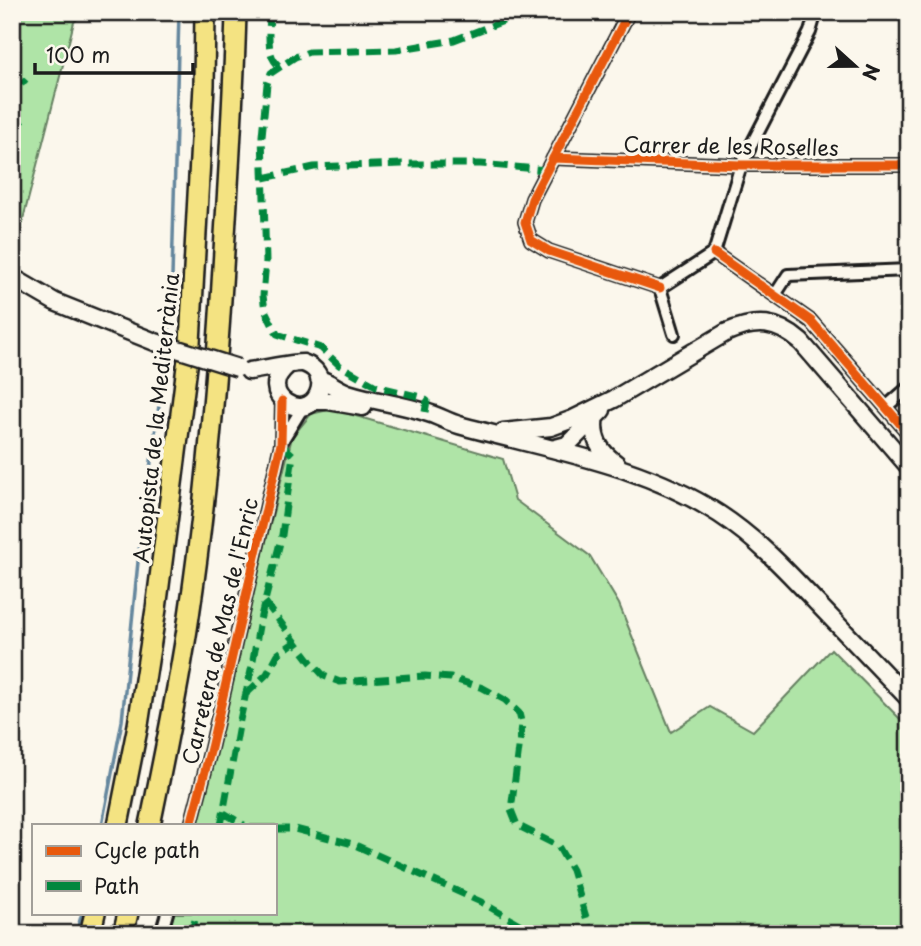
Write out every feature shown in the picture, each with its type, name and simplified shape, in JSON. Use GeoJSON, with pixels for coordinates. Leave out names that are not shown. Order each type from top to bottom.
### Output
{"type":"FeatureCollection","features":[{"type":"Feature","properties":{"kind":"highway","name":"Autopista de la Mediterrània"},"geometry":{"type":"LineString","coordinates":[[118,824],[138,725],[156,609],[190,343],[204,85],[205,12]]}},
{"type":"Feature","properties":{"kind":"highway"},"geometry":{"type":"LineString","coordinates":[[150,824],[189,618],[206,483],[223,280],[236,12]]}},
{"type":"Feature","properties":{"kind":"highway"},"geometry":{"type":"LineString","coordinates":[[90,934],[95,914]]}},
{"type":"Feature","properties":{"kind":"highway"},"geometry":{"type":"LineString","coordinates":[[122,934],[128,914]]}},
{"type":"Feature","properties":{"kind":"main road"},"geometry":{"type":"LineString","coordinates":[[12,277],[55,303],[155,342],[244,370],[279,395],[288,405],[296,407],[346,403],[426,422],[457,425],[582,456],[661,482],[720,514],[745,534],[780,565],[909,699]]}},
{"type":"Feature","properties":{"kind":"main road"},"geometry":{"type":"LineString","coordinates":[[491,433],[551,427],[573,419],[614,399],[727,332],[761,323],[771,324],[791,333],[802,342],[909,467]]}},
{"type":"Feature","properties":{"kind":"main road"},"geometry":{"type":"LineString","coordinates":[[244,370],[295,363],[310,366],[320,379],[319,392],[308,404]]}},
{"type":"Feature","properties":{"kind":"main road"},"geometry":{"type":"LineString","coordinates":[[279,395],[277,379],[287,366]]}},
{"type":"Feature","properties":{"kind":"main road"},"geometry":{"type":"LineString","coordinates":[[320,379],[339,390],[425,412],[457,425]]}},
{"type":"Feature","properties":{"kind":"main road"},"geometry":{"type":"LineString","coordinates":[[552,449],[567,445],[614,399]]}},
{"type":"Feature","properties":{"kind":"main road"},"geometry":{"type":"LineString","coordinates":[[595,416],[594,436],[598,446],[625,469]]}},
{"type":"Feature","properties":{"kind":"street"},"geometry":{"type":"LineString","coordinates":[[629,12],[532,199],[525,222],[531,240],[549,251],[660,288]]}},
{"type":"Feature","properties":{"kind":"street"},"geometry":{"type":"LineString","coordinates":[[660,288],[714,253],[741,165],[810,32],[816,12]]}},
{"type":"Feature","properties":{"kind":"street","name":"Carrer de les Roselles"},"geometry":{"type":"LineString","coordinates":[[553,158],[741,165],[909,165]]}},
{"type":"Feature","properties":{"kind":"street"},"geometry":{"type":"LineString","coordinates":[[714,253],[811,320],[909,434]]}},
{"type":"Feature","properties":{"kind":"street"},"geometry":{"type":"LineString","coordinates":[[775,295],[788,275],[909,270]]}},
{"type":"Feature","properties":{"kind":"street"},"geometry":{"type":"LineString","coordinates":[[660,288],[674,334]]}},
{"type":"Feature","properties":{"kind":"street"},"geometry":{"type":"LineString","coordinates":[[886,407],[909,387]]}},
{"type":"Feature","properties":{"kind":"street"},"geometry":{"type":"LineString","coordinates":[[279,395],[281,444]]}},
{"type":"Feature","properties":{"kind":"street"},"geometry":{"type":"LineString","coordinates":[[281,444],[308,404]]}},
{"type":"Feature","properties":{"kind":"street","name":"Carretera de Mas de l'Enric"},"geometry":{"type":"LineString","coordinates":[[191,824],[281,444]]}},
{"type":"Feature","properties":{"kind":"street"},"geometry":{"type":"LineString","coordinates":[[161,934],[167,914]]}},
{"type":"Feature","properties":{"kind":"green space"},"geometry":{"type":"Polygon","coordinates":[[[12,12],[85,12],[74,22],[12,262],[12,12]]]}},
{"type":"Feature","properties":{"kind":"green space"},"geometry":{"type":"Polygon","coordinates":[[[332,409],[503,459],[515,500],[590,556],[619,604],[671,732],[710,707],[753,731],[831,649],[909,728],[909,934],[168,934],[174,914],[276,914],[276,824],[195,824],[292,437],[311,414],[332,409]]]}},
{"type":"Feature","properties":{"kind":"waterway"},"geometry":{"type":"LineString","coordinates":[[168,341],[171,315],[179,12]]}},
{"type":"Feature","properties":{"kind":"waterway"},"geometry":{"type":"LineString","coordinates":[[102,824],[122,721],[141,532],[167,349]]}},
{"type":"Feature","properties":{"kind":"waterway"},"geometry":{"type":"LineString","coordinates":[[76,934],[82,914]]}},
{"type":"Feature","properties":{"kind":"marked path"},"geometry":{"type":"LineString","coordinates":[[270,12],[270,50],[272,57],[281,67]]}},
{"type":"Feature","properties":{"kind":"marked path"},"geometry":{"type":"LineString","coordinates":[[425,412],[427,401],[421,397],[376,386],[339,365],[321,348],[277,334],[265,310],[262,136],[267,84],[271,73],[295,57],[309,52],[396,50],[454,40],[511,18],[540,12]]}},
{"type":"Feature","properties":{"kind":"marked path"},"geometry":{"type":"LineString","coordinates":[[12,62],[15,74],[26,84]]}},
{"type":"Feature","properties":{"kind":"marked path"},"geometry":{"type":"LineString","coordinates":[[12,129],[28,116]]}},
{"type":"Feature","properties":{"kind":"marked path"},"geometry":{"type":"LineString","coordinates":[[264,178],[314,167],[402,164],[481,164],[547,170]]}},
{"type":"Feature","properties":{"kind":"marked path"},"geometry":{"type":"LineString","coordinates":[[221,824],[260,620],[282,535],[293,455],[281,444]]}},
{"type":"Feature","properties":{"kind":"marked path"},"geometry":{"type":"LineString","coordinates":[[265,602],[324,676],[340,682],[425,676],[451,678],[483,688],[505,700],[519,713],[522,725],[511,810],[517,825],[558,846],[572,870],[591,934]]}},
{"type":"Feature","properties":{"kind":"marked path"},"geometry":{"type":"LineString","coordinates":[[246,694],[267,674],[278,654],[295,642]]}},
{"type":"Feature","properties":{"kind":"marked path"},"geometry":{"type":"LineString","coordinates":[[224,813],[242,824]]}},
{"type":"Feature","properties":{"kind":"marked path"},"geometry":{"type":"LineString","coordinates":[[276,829],[295,829],[353,844],[481,902],[528,929],[532,934]]}},
{"type":"Feature","properties":{"kind":"marked path"},"geometry":{"type":"LineString","coordinates":[[191,934],[197,914]]}},
{"type":"Feature","properties":{"kind":"cycle path"},"geometry":{"type":"LineString","coordinates":[[629,12],[532,199],[525,222],[531,240],[549,251],[660,288]]}},
{"type":"Feature","properties":{"kind":"cycle path"},"geometry":{"type":"LineString","coordinates":[[553,158],[741,165],[909,165]]}},
{"type":"Feature","properties":{"kind":"cycle path"},"geometry":{"type":"LineString","coordinates":[[714,253],[811,321],[909,434]]}},
{"type":"Feature","properties":{"kind":"cycle path"},"geometry":{"type":"LineString","coordinates":[[191,824],[281,444],[282,401]]}}]}
